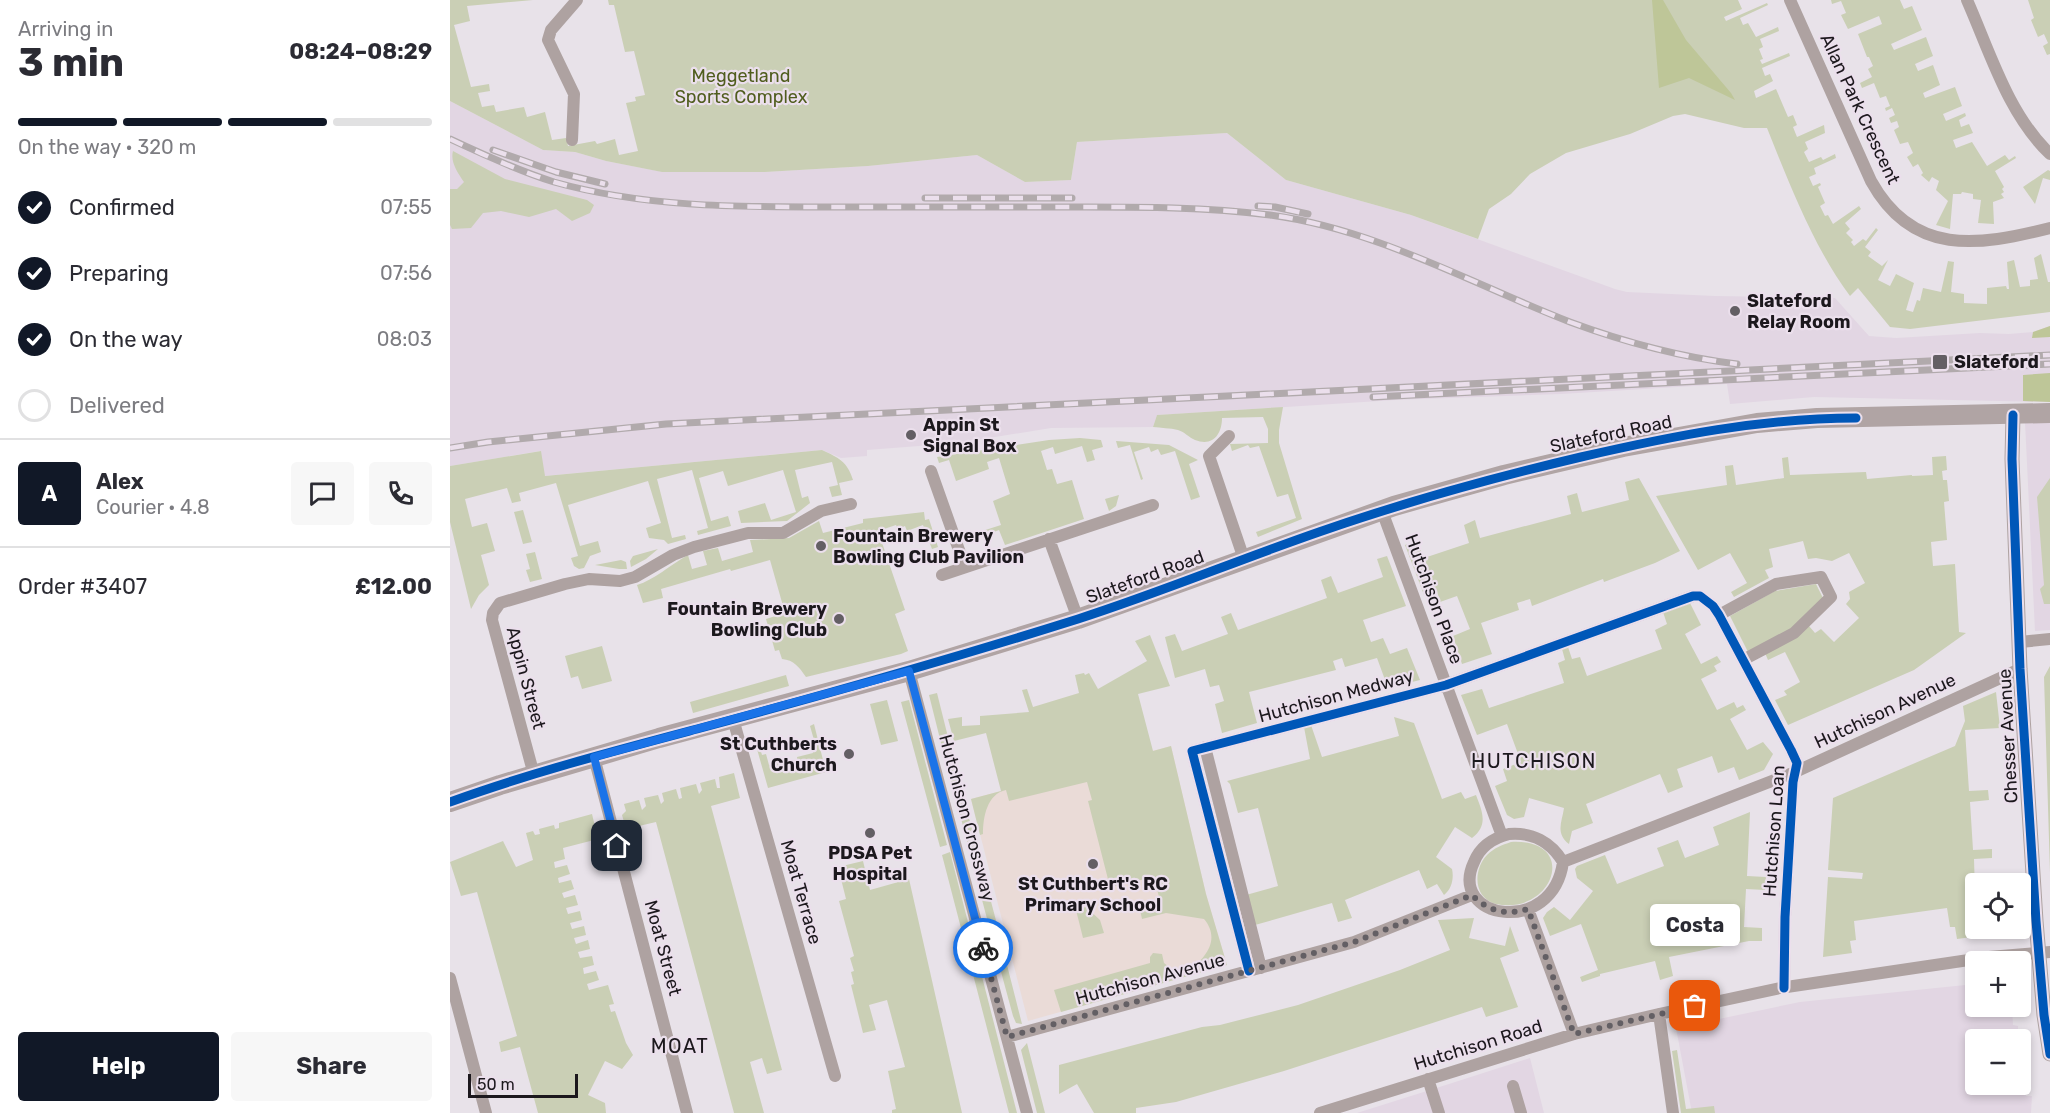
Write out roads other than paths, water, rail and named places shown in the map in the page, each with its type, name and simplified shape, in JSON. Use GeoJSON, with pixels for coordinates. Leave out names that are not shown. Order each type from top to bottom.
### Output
{"type":"FeatureCollection","features":[{"type":"Feature","properties":{"kind":"main road","name":"Slateford Road"},"geometry":{"type":"LineString","coordinates":[[450,802],[594,757],[909,671],[1078,619],[1244,558],[1382,511],[1504,475],[1602,452],[1757,423],[1817,418],[2050,414]]}},
{"type":"Feature","properties":{"kind":"street"},"geometry":{"type":"LineString","coordinates":[[572,140],[574,94],[548,40],[551,30],[577,0]]}},
{"type":"Feature","properties":{"kind":"street","name":"Allan Park Crescent"},"geometry":{"type":"LineString","coordinates":[[1790,0],[1871,181],[1898,215],[1914,227],[1936,237],[1968,243],[2000,240],[2050,228]]}},
{"type":"Feature","properties":{"kind":"street"},"geometry":{"type":"LineString","coordinates":[[1968,0],[2012,100],[2036,138],[2050,154]]}},
{"type":"Feature","properties":{"kind":"street","name":"Chesser Avenue"},"geometry":{"type":"LineString","coordinates":[[2013,415],[2012,459],[2020,669],[2044,953],[2044,1015],[2050,1054]]}},
{"type":"Feature","properties":{"kind":"street"},"geometry":{"type":"LineString","coordinates":[[1229,436],[1209,456],[1244,558]]}},
{"type":"Feature","properties":{"kind":"street"},"geometry":{"type":"LineString","coordinates":[[932,471],[965,567]]}},
{"type":"Feature","properties":{"kind":"street","name":"Appin Street"},"geometry":{"type":"LineString","coordinates":[[534,775],[492,620],[493,613],[500,603],[589,579],[620,580],[635,577],[673,555],[694,547],[748,534],[783,533],[821,512],[851,504]]}},
{"type":"Feature","properties":{"kind":"street"},"geometry":{"type":"LineString","coordinates":[[942,574],[1152,506]]}},
{"type":"Feature","properties":{"kind":"street","name":"Hutchison Place"},"geometry":{"type":"LineString","coordinates":[[1382,511],[1502,836]]}},
{"type":"Feature","properties":{"kind":"street"},"geometry":{"type":"LineString","coordinates":[[1049,539],[1078,619]]}},
{"type":"Feature","properties":{"kind":"street"},"geometry":{"type":"LineString","coordinates":[[1719,615],[1776,584],[1821,577],[1831,597],[1794,633],[1743,660]]}},
{"type":"Feature","properties":{"kind":"street","name":"Hutchison Medway"},"geometry":{"type":"LineString","coordinates":[[1255,969],[1199,749],[1446,685],[1682,600],[1700,596]]}},
{"type":"Feature","properties":{"kind":"street","name":"Hutchison Loan"},"geometry":{"type":"LineString","coordinates":[[1700,596],[1713,606],[1719,615],[1795,757],[1785,917],[1784,988]]}},
{"type":"Feature","properties":{"kind":"street"},"geometry":{"type":"LineString","coordinates":[[2020,642],[2050,639]]}},
{"type":"Feature","properties":{"kind":"street","name":"Hutchison Avenue"},"geometry":{"type":"LineString","coordinates":[[1563,861],[1795,772],[2020,669]]}},
{"type":"Feature","properties":{"kind":"street","name":"Hutchison Crossway"},"geometry":{"type":"LineString","coordinates":[[909,671],[1027,1113]]}},
{"type":"Feature","properties":{"kind":"street","name":"Moat Terrace"},"geometry":{"type":"LineString","coordinates":[[734,719],[835,1076]]}},
{"type":"Feature","properties":{"kind":"street","name":"Moat Street"},"geometry":{"type":"LineString","coordinates":[[594,757],[687,1113]]}},
{"type":"Feature","properties":{"kind":"street"},"geometry":{"type":"LineString","coordinates":[[1522,834],[1539,839],[1552,847],[1563,861],[1560,877],[1553,890],[1540,903],[1528,909],[1515,912],[1496,910],[1472,895],[1470,874],[1474,860],[1483,848],[1502,836],[1522,834]]}},
{"type":"Feature","properties":{"kind":"street","name":"Hutchison Avenue"},"geometry":{"type":"LineString","coordinates":[[1007,1037],[1354,942],[1472,895]]}},
{"type":"Feature","properties":{"kind":"street"},"geometry":{"type":"LineString","coordinates":[[1528,909],[1574,1034]]}},
{"type":"Feature","properties":{"kind":"street","name":"Hutchison Road"},"geometry":{"type":"LineString","coordinates":[[1320,1113],[1574,1034],[1659,1014],[1784,988],[1989,957],[2044,953]]}},
{"type":"Feature","properties":{"kind":"street"},"geometry":{"type":"LineString","coordinates":[[450,978],[486,1113]]}},
{"type":"Feature","properties":{"kind":"street"},"geometry":{"type":"LineString","coordinates":[[1659,1014],[1673,1113]]}},
{"type":"Feature","properties":{"kind":"street"},"geometry":{"type":"LineString","coordinates":[[1428,1079],[1439,1113]]}},
{"type":"Feature","properties":{"kind":"street"},"geometry":{"type":"LineString","coordinates":[[1513,1086],[1521,1113]]}},
{"type":"Feature","properties":{"kind":"railway"},"geometry":{"type":"LineString","coordinates":[[450,139],[515,168],[554,182],[655,201],[757,207],[1164,208],[1270,215],[1348,232],[1386,245],[1570,322],[1611,336],[1673,353],[1737,364]]}},
{"type":"Feature","properties":{"kind":"railway"},"geometry":{"type":"LineString","coordinates":[[493,150],[556,172],[605,184]]}},
{"type":"Feature","properties":{"kind":"railway"},"geometry":{"type":"LineString","coordinates":[[925,198],[1072,198]]}},
{"type":"Feature","properties":{"kind":"railway"},"geometry":{"type":"LineString","coordinates":[[1258,206],[1308,214]]}},
{"type":"Feature","properties":{"kind":"railway"},"geometry":{"type":"LineString","coordinates":[[450,448],[666,424],[2050,355]]}},
{"type":"Feature","properties":{"kind":"railway"},"geometry":{"type":"LineString","coordinates":[[1373,397],[2050,364]]}},
{"type":"Feature","properties":{"kind":"place","name":"Slateford Relay Room"},"geometry":{"type":"Point","coordinates":[1735,311]}},
{"type":"Feature","properties":{"kind":"place","name":"Slateford"},"geometry":{"type":"Point","coordinates":[1940,362]}},
{"type":"Feature","properties":{"kind":"place","name":"Appin St Signal Box"},"geometry":{"type":"Point","coordinates":[911,435]}},
{"type":"Feature","properties":{"kind":"place","name":"Fountain Brewery Bowling Club Pavilion"},"geometry":{"type":"Point","coordinates":[821,546]}},
{"type":"Feature","properties":{"kind":"place","name":"Fountain Brewery Bowling Club"},"geometry":{"type":"Point","coordinates":[839,619]}},
{"type":"Feature","properties":{"kind":"place","name":"St Cuthberts Church"},"geometry":{"type":"Point","coordinates":[849,754]}},
{"type":"Feature","properties":{"kind":"place","name":"PDSA Pet Hospital"},"geometry":{"type":"Point","coordinates":[870,833]}},
{"type":"Feature","properties":{"kind":"place","name":"St Cuthbert's RC Primary School"},"geometry":{"type":"Point","coordinates":[1093,864]}},
{"type":"Feature","properties":{"kind":"place","name":"Costa"},"geometry":{"type":"Point","coordinates":[1695,1006]}},
{"type":"Feature","properties":{"kind":"district","name":"HUTCHISON"},"geometry":{"type":"Point","coordinates":[1534,761]}},
{"type":"Feature","properties":{"kind":"district","name":"MOAT"},"geometry":{"type":"Point","coordinates":[680,1046]}},
{"type":"Feature","properties":{"kind":"park label","name":"Meggetland Sports Complex"},"geometry":{"type":"Point","coordinates":[741,86]}}]}
